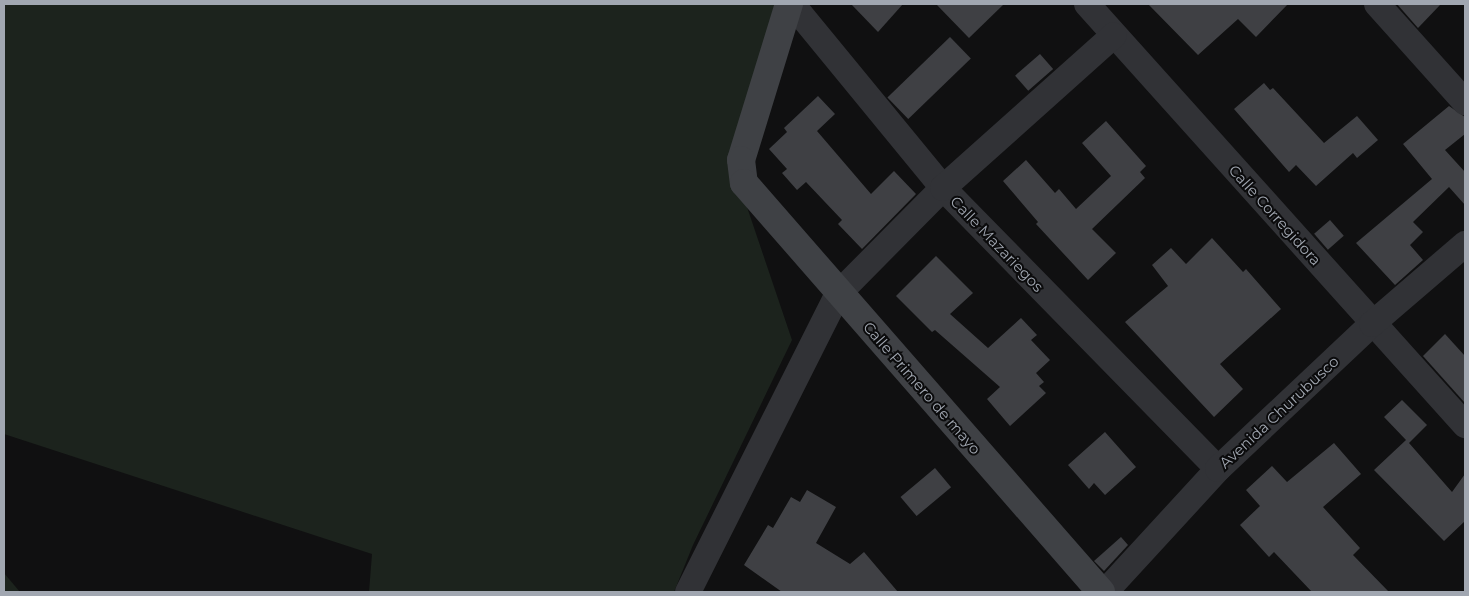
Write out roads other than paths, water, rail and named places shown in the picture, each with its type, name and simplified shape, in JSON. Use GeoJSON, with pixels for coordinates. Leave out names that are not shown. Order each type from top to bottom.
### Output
{"type":"FeatureCollection","features":[{"type":"Feature","properties":{"kind":"street","name":"Calle Primero de mayo"},"geometry":{"type":"LineString","coordinates":[[790,4],[741,160],[744,182],[838,294],[1101,592]]}},
{"type":"Feature","properties":{"kind":"street","name":"Calle Mazariegos"},"geometry":{"type":"LineString","coordinates":[[790,4],[943,188],[1218,469]]}},
{"type":"Feature","properties":{"kind":"street","name":"Calle Corregidora"},"geometry":{"type":"LineString","coordinates":[[1087,4],[1372,324],[1465,425]]}},
{"type":"Feature","properties":{"kind":"street"},"geometry":{"type":"LineString","coordinates":[[1377,4],[1465,102]]}},
{"type":"Feature","properties":{"kind":"street"},"geometry":{"type":"LineString","coordinates":[[688,592],[838,294],[943,188],[1114,35]]}},
{"type":"Feature","properties":{"kind":"street","name":"Avenida Churubusco"},"geometry":{"type":"LineString","coordinates":[[1105,592],[1218,469],[1372,324],[1465,244]]}}]}
